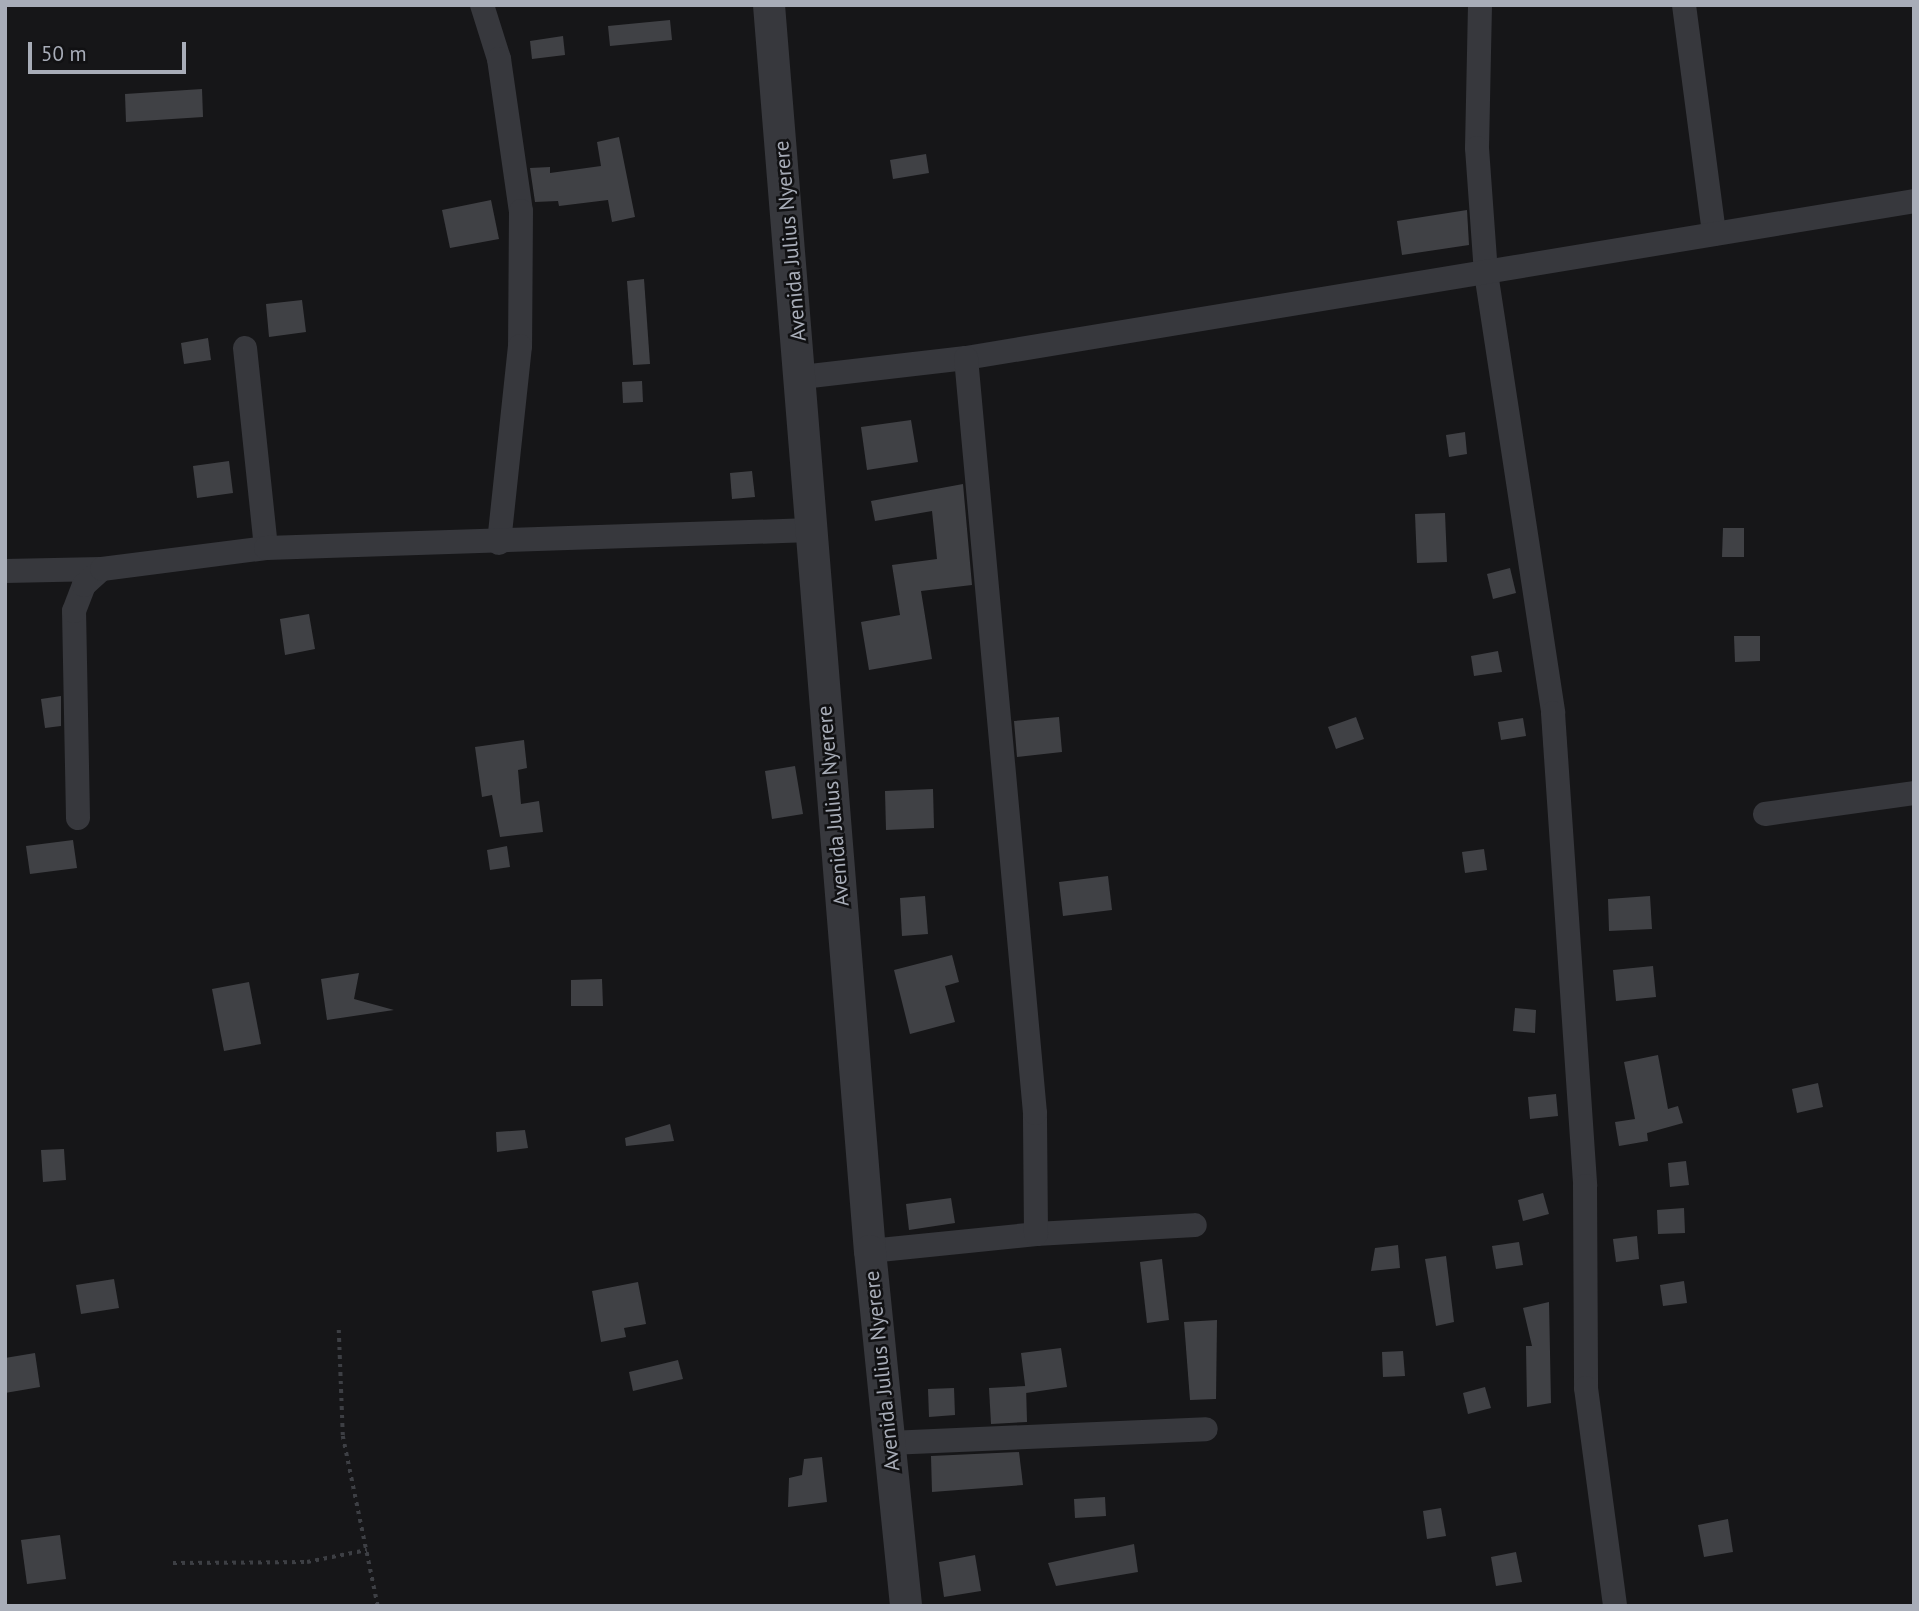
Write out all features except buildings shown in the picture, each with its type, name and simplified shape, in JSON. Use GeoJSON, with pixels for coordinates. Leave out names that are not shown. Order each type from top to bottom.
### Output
{"type":"FeatureCollection","features":[{"type":"Feature","properties":{"kind":"street"},"geometry":{"type":"LineString","coordinates":[[482,5],[499,60],[521,211],[520,346],[499,543]]}},
{"type":"Feature","properties":{"kind":"street","name":"Avenida Julius Nyerere"},"geometry":{"type":"LineString","coordinates":[[769,5],[802,377],[811,530],[870,1251],[906,1606]]}},
{"type":"Feature","properties":{"kind":"street"},"geometry":{"type":"LineString","coordinates":[[1480,5],[1476,135],[1486,273],[1553,713],[1586,1186],[1586,1388],[1615,1606]]}},
{"type":"Feature","properties":{"kind":"street"},"geometry":{"type":"LineString","coordinates":[[1684,5],[1714,234]]}},
{"type":"Feature","properties":{"kind":"street"},"geometry":{"type":"LineString","coordinates":[[802,377],[966,358],[1914,201]]}},
{"type":"Feature","properties":{"kind":"street"},"geometry":{"type":"LineString","coordinates":[[245,348],[265,548]]}},
{"type":"Feature","properties":{"kind":"street"},"geometry":{"type":"LineString","coordinates":[[966,358],[1035,1113],[1037,1234]]}},
{"type":"Feature","properties":{"kind":"street"},"geometry":{"type":"LineString","coordinates":[[5,571],[102,569],[265,548],[499,543],[811,530]]}},
{"type":"Feature","properties":{"kind":"street"},"geometry":{"type":"LineString","coordinates":[[78,818],[74,611],[84,585],[102,569]]}},
{"type":"Feature","properties":{"kind":"street"},"geometry":{"type":"LineString","coordinates":[[1765,814],[1914,793]]}},
{"type":"Feature","properties":{"kind":"street"},"geometry":{"type":"LineString","coordinates":[[870,1251],[1037,1234],[1195,1225]]}},
{"type":"Feature","properties":{"kind":"street"},"geometry":{"type":"LineString","coordinates":[[889,1443],[1206,1429]]}},
{"type":"Feature","properties":{"kind":"path"},"geometry":{"type":"LineString","coordinates":[[340,1330],[339,1406],[377,1606]]}},
{"type":"Feature","properties":{"kind":"path"},"geometry":{"type":"LineString","coordinates":[[173,1563],[307,1562],[367,1550]]}}]}
